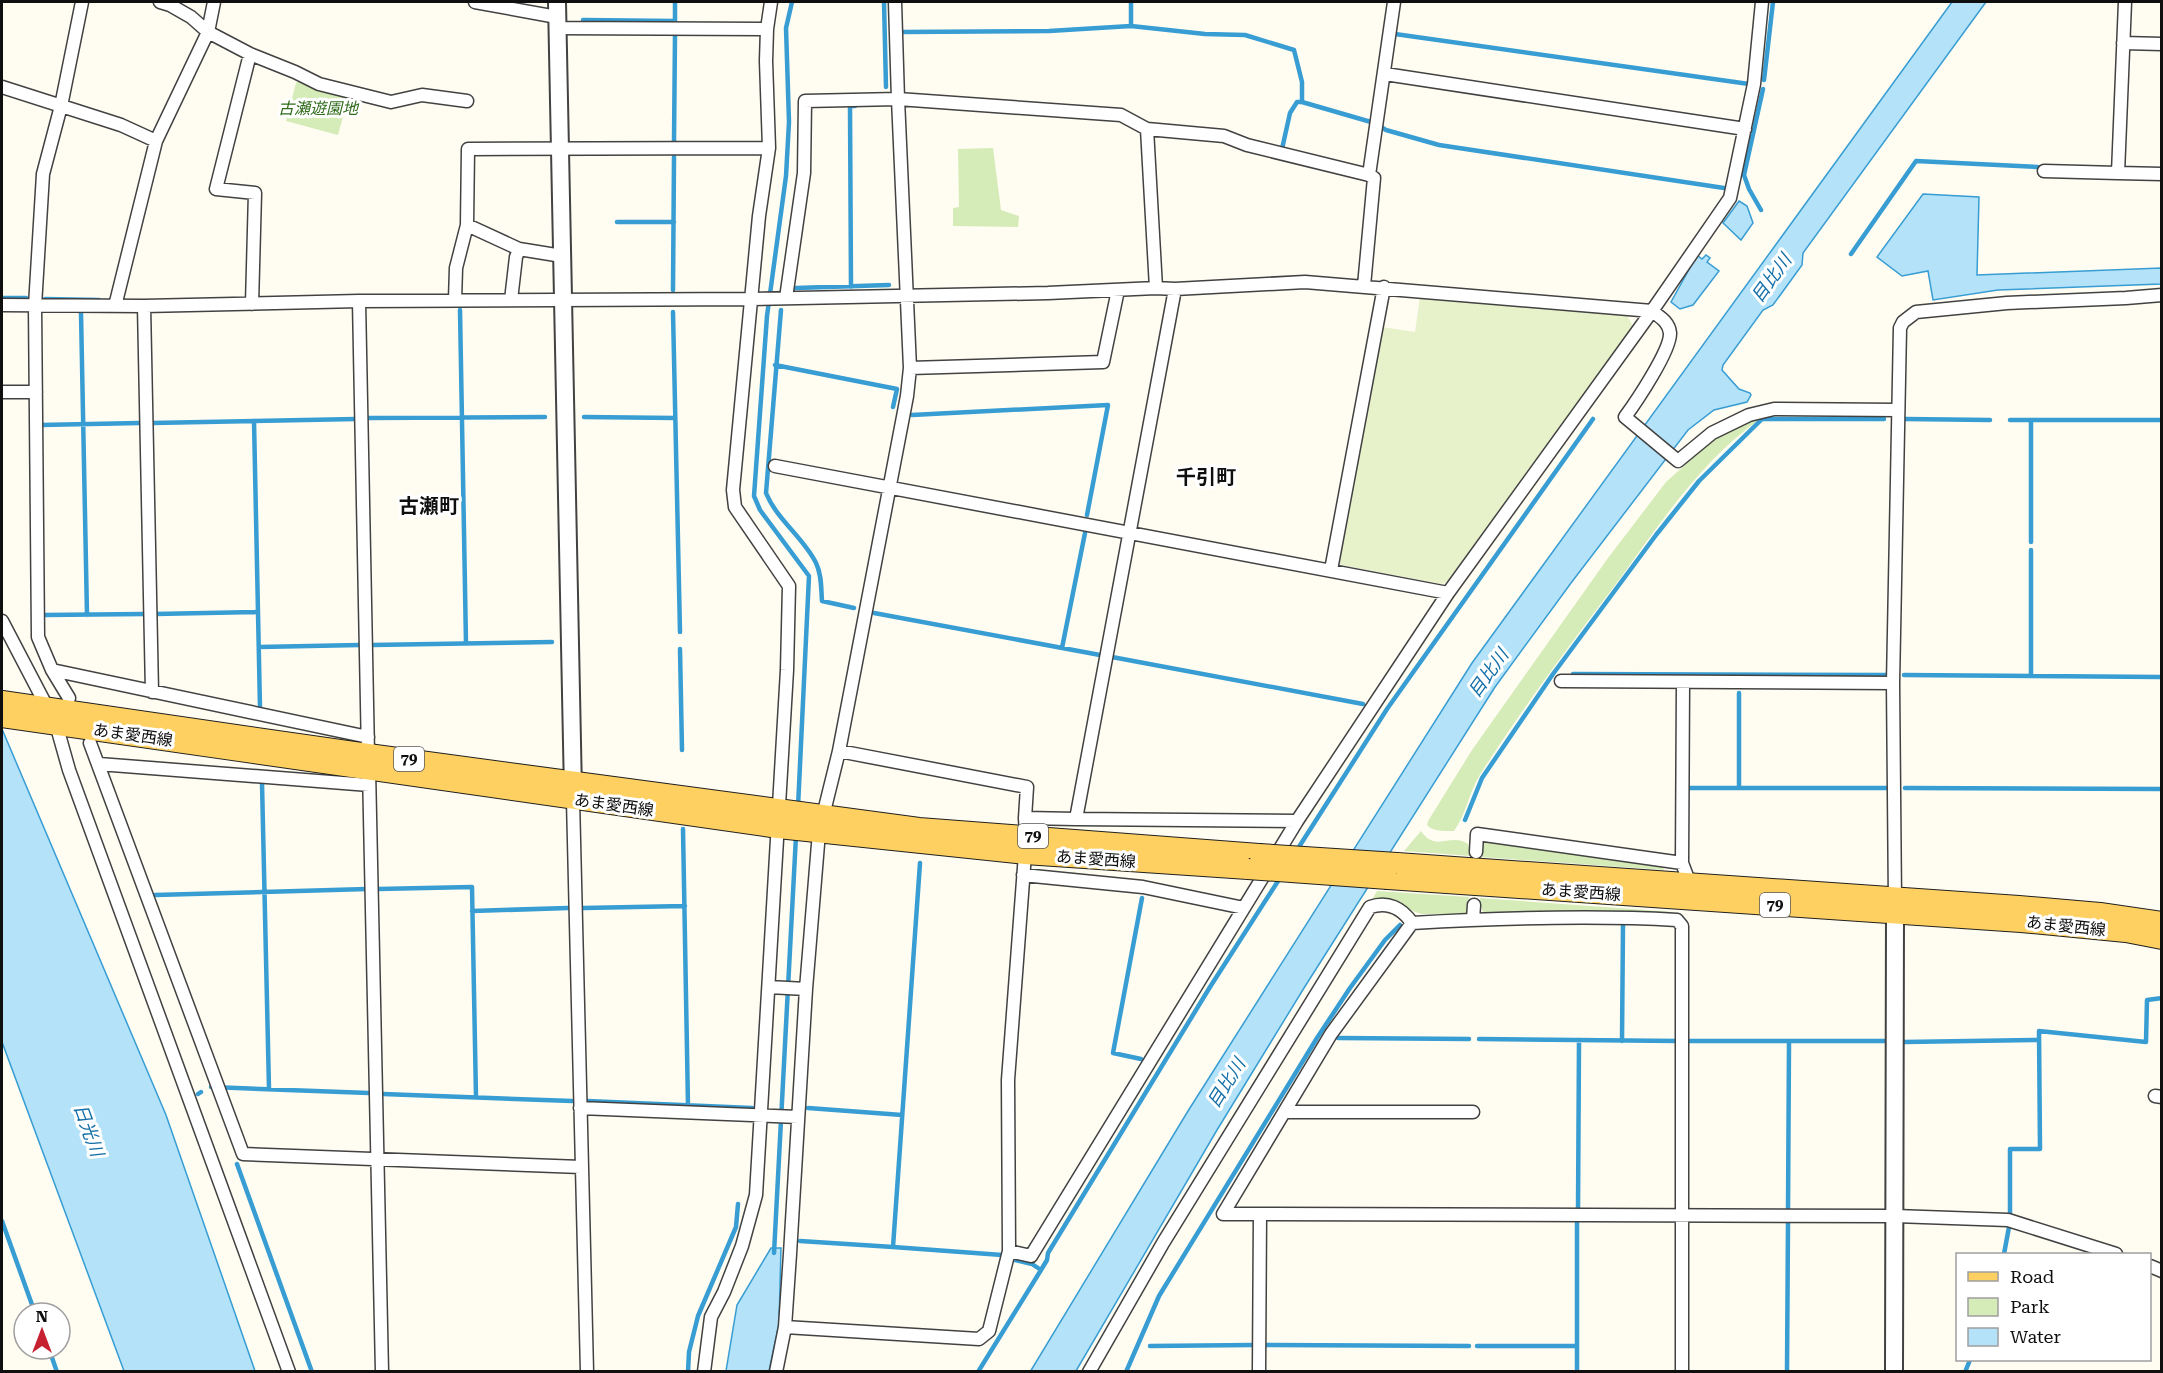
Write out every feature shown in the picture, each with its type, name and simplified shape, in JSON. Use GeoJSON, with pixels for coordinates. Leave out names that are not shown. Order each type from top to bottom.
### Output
{"type":"FeatureCollection","features":[{"type":"Feature","properties":{"kind":"main road","name":"あま愛西線"},"geometry":{"type":"LineString","coordinates":[[2,701],[42,715]]}},
{"type":"Feature","properties":{"kind":"main road","name":"あま愛西線"},"geometry":{"type":"LineString","coordinates":[[2,717],[42,715],[814,823],[912,844],[1025,836],[1253,862],[1895,906],[2100,913],[2162,922]]}},
{"type":"Feature","properties":{"kind":"main road","name":"あま愛西線"},"geometry":{"type":"LineString","coordinates":[[1895,906],[2126,932],[2162,939]]}},
{"type":"Feature","properties":{"kind":"street"},"geometry":{"type":"LineString","coordinates":[[69,698],[52,670],[38,637],[35,306],[43,174],[61,105],[82,2]]}},
{"type":"Feature","properties":{"kind":"street"},"geometry":{"type":"LineString","coordinates":[[160,2],[170,5],[190,17],[208,32],[250,54],[319,84],[391,102],[422,95],[467,101]]}},
{"type":"Feature","properties":{"kind":"street"},"geometry":{"type":"LineString","coordinates":[[115,306],[156,141],[208,32],[214,2]]}},
{"type":"Feature","properties":{"kind":"street"},"geometry":{"type":"LineString","coordinates":[[476,2],[557,15],[766,29]]}},
{"type":"Feature","properties":{"kind":"street"},"geometry":{"type":"LineString","coordinates":[[704,1371],[711,1317],[724,1292],[738,1255],[756,1195],[765,1116],[769,987],[782,819],[789,586],[735,507],[733,490],[756,299],[759,216],[769,148],[766,29],[771,2]]}},
{"type":"Feature","properties":{"kind":"street"},"geometry":{"type":"LineString","coordinates":[[776,1371],[784,1327],[795,1117],[806,989],[814,823],[838,751],[907,396],[910,368],[895,2]]}},
{"type":"Feature","properties":{"kind":"street"},"geometry":{"type":"LineString","coordinates":[[1369,175],[1394,2]]}},
{"type":"Feature","properties":{"kind":"street"},"geometry":{"type":"LineString","coordinates":[[1009,1251],[1031,1256],[1297,821],[1448,593],[1652,311],[1730,198],[1754,84],[1762,2]]}},
{"type":"Feature","properties":{"kind":"street"},"geometry":{"type":"LineString","coordinates":[[2118,172],[2125,2]]}},
{"type":"Feature","properties":{"kind":"street"},"geometry":{"type":"LineString","coordinates":[[557,15],[587,1371]]}},
{"type":"Feature","properties":{"kind":"street"},"geometry":{"type":"LineString","coordinates":[[2123,43],[2162,44]]}},
{"type":"Feature","properties":{"kind":"street"},"geometry":{"type":"LineString","coordinates":[[250,54],[216,189],[255,193],[252,304]]}},
{"type":"Feature","properties":{"kind":"street"},"geometry":{"type":"LineString","coordinates":[[1385,74],[1745,129]]}},
{"type":"Feature","properties":{"kind":"street"},"geometry":{"type":"LineString","coordinates":[[2,87],[121,125],[156,141]]}},
{"type":"Feature","properties":{"kind":"street"},"geometry":{"type":"LineString","coordinates":[[782,298],[804,173],[805,101],[898,99],[1121,115],[1147,129],[1224,136],[1247,145],[1369,175],[1374,178],[1364,286]]}},
{"type":"Feature","properties":{"kind":"street"},"geometry":{"type":"LineString","coordinates":[[1147,129],[1156,288]]}},
{"type":"Feature","properties":{"kind":"street"},"geometry":{"type":"LineString","coordinates":[[455,300],[456,268],[467,225],[468,149],[769,148]]}},
{"type":"Feature","properties":{"kind":"street"},"geometry":{"type":"LineString","coordinates":[[2044,171],[2162,174]]}},
{"type":"Feature","properties":{"kind":"street"},"geometry":{"type":"LineString","coordinates":[[467,225],[519,249],[562,256]]}},
{"type":"Feature","properties":{"kind":"street"},"geometry":{"type":"LineString","coordinates":[[511,300],[519,249]]}},
{"type":"Feature","properties":{"kind":"street"},"geometry":{"type":"LineString","coordinates":[[2,305],[144,306],[360,301],[756,299],[1156,288],[1175,290],[1305,282],[1652,311],[1665,321],[1670,332],[1668,343],[1644,390],[1625,417],[1633,426],[1678,461],[1712,433],[1728,424],[1749,415],[1774,409],[1897,410]]}},
{"type":"Feature","properties":{"kind":"street"},"geometry":{"type":"LineString","coordinates":[[1331,570],[1384,288]]}},
{"type":"Feature","properties":{"kind":"street"},"geometry":{"type":"LineString","coordinates":[[910,368],[1103,362],[1118,290]]}},
{"type":"Feature","properties":{"kind":"street"},"geometry":{"type":"LineString","coordinates":[[1076,819],[1175,290]]}},
{"type":"Feature","properties":{"kind":"street"},"geometry":{"type":"LineString","coordinates":[[1894,1371],[1893,683],[1900,328],[1903,321],[1916,312],[2007,303],[2162,295]]}},
{"type":"Feature","properties":{"kind":"street"},"geometry":{"type":"LineString","coordinates":[[360,301],[382,1371]]}},
{"type":"Feature","properties":{"kind":"street"},"geometry":{"type":"LineString","coordinates":[[144,306],[152,692]]}},
{"type":"Feature","properties":{"kind":"street"},"geometry":{"type":"LineString","coordinates":[[2,392],[36,392]]}},
{"type":"Feature","properties":{"kind":"street"},"geometry":{"type":"LineString","coordinates":[[775,466],[1448,593]]}},
{"type":"Feature","properties":{"kind":"street"},"geometry":{"type":"LineString","coordinates":[[2,621],[42,715],[69,770],[289,1371]]}},
{"type":"Feature","properties":{"kind":"street"},"geometry":{"type":"LineString","coordinates":[[52,670],[152,692],[368,761]]}},
{"type":"Feature","properties":{"kind":"street"},"geometry":{"type":"LineString","coordinates":[[1561,681],[1893,683]]}},
{"type":"Feature","properties":{"kind":"street"},"geometry":{"type":"LineString","coordinates":[[1677,920],[1690,891],[1682,863],[1683,682]]}},
{"type":"Feature","properties":{"kind":"street"},"geometry":{"type":"LineString","coordinates":[[90,743],[243,1154],[581,1167]]}},
{"type":"Feature","properties":{"kind":"street"},"geometry":{"type":"LineString","coordinates":[[784,1327],[979,1338],[989,1330],[1009,1251],[1008,1080],[1027,786],[838,751]]}},
{"type":"Feature","properties":{"kind":"street"},"geometry":{"type":"LineString","coordinates":[[99,764],[368,761]]}},
{"type":"Feature","properties":{"kind":"street"},"geometry":{"type":"LineString","coordinates":[[1025,836],[1076,819],[1297,821]]}},
{"type":"Feature","properties":{"kind":"street"},"geometry":{"type":"LineString","coordinates":[[1476,852],[1477,834],[1682,863]]}},
{"type":"Feature","properties":{"kind":"street"},"geometry":{"type":"LineString","coordinates":[[1023,875],[1143,887],[1244,908]]}},
{"type":"Feature","properties":{"kind":"street"},"geometry":{"type":"LineString","coordinates":[[1089,1371],[1163,1243],[1370,907],[1379,904],[1398,908],[1405,912],[1412,923]]}},
{"type":"Feature","properties":{"kind":"street"},"geometry":{"type":"LineString","coordinates":[[1473,919],[1474,905]]}},
{"type":"Feature","properties":{"kind":"street"},"geometry":{"type":"LineString","coordinates":[[1412,923],[1473,919],[1616,917],[1677,920],[1682,926],[1682,1371]]}},
{"type":"Feature","properties":{"kind":"street"},"geometry":{"type":"LineString","coordinates":[[1412,923],[1331,1034],[1223,1214],[1895,1216],[2008,1220],[2113,1253]]}},
{"type":"Feature","properties":{"kind":"street"},"geometry":{"type":"LineString","coordinates":[[769,987],[806,989]]}},
{"type":"Feature","properties":{"kind":"street"},"geometry":{"type":"LineString","coordinates":[[580,1108],[795,1117]]}},
{"type":"Feature","properties":{"kind":"street"},"geometry":{"type":"LineString","coordinates":[[1285,1112],[1473,1112]]}},
{"type":"Feature","properties":{"kind":"street"},"geometry":{"type":"LineString","coordinates":[[1258,1371],[1260,1214]]}},
{"type":"Feature","properties":{"kind":"green space","name":"古瀬遊園地"},"geometry":{"type":"Polygon","coordinates":[[[301,80],[349,95],[338,135],[286,121],[296,83],[301,80]]]}},
{"type":"Feature","properties":{"kind":"green space"},"geometry":{"type":"Polygon","coordinates":[[[993,148],[1001,210],[1019,216],[1018,227],[953,226],[953,208],[959,207],[958,149],[993,148]]]}},
{"type":"Feature","properties":{"kind":"green space"},"geometry":{"type":"Polygon","coordinates":[[[1420,297],[1627,315],[1634,328],[1449,581],[1442,584],[1341,565],[1339,560],[1382,327],[1415,332],[1420,297]]]}},
{"type":"Feature","properties":{"kind":"green space"},"geometry":{"type":"Polygon","coordinates":[[[1759,417],[1760,419],[1719,453],[1683,493],[1565,651],[1481,773],[1454,831],[1439,831],[1427,825],[1472,750],[1608,558],[1666,482],[1714,439],[1759,417]]]}},
{"type":"Feature","properties":{"kind":"green space"},"geometry":{"type":"Polygon","coordinates":[[[1421,831],[1432,841],[1455,840],[1468,844],[1471,856],[1404,851],[1421,831]]]}},
{"type":"Feature","properties":{"kind":"green space"},"geometry":{"type":"Polygon","coordinates":[[[1485,841],[1663,867],[1664,870],[1481,857],[1485,841]]]}},
{"type":"Feature","properties":{"kind":"green space"},"geometry":{"type":"Polygon","coordinates":[[[1377,891],[1469,897],[1466,914],[1421,914],[1405,908],[1370,903],[1377,891]]]}},
{"type":"Feature","properties":{"kind":"green space"},"geometry":{"type":"Polygon","coordinates":[[[1480,898],[1673,912],[1670,915],[1484,915],[1480,898]]]}},
{"type":"Feature","properties":{"kind":"water","name":"目比川"},"geometry":{"type":"Polygon","coordinates":[[[1952,2],[1986,2],[1803,253],[1802,265],[1773,305],[1763,310],[1723,365],[1722,370],[1739,389],[1750,393],[1747,402],[1714,410],[1688,430],[1495,687],[1217,1130],[1076,1371],[1030,1372],[1188,1111],[1472,663],[1952,2]]]}},
{"type":"Feature","properties":{"kind":"water"},"geometry":{"type":"Polygon","coordinates":[[[1923,194],[1979,197],[1977,275],[2161,268],[2161,284],[1998,290],[1933,300],[1928,271],[1902,276],[1877,257],[1923,194]]]}},
{"type":"Feature","properties":{"kind":"water"},"geometry":{"type":"Polygon","coordinates":[[[1739,201],[1747,206],[1753,223],[1741,240],[1723,223],[1739,201]]]}},
{"type":"Feature","properties":{"kind":"water"},"geometry":{"type":"Polygon","coordinates":[[[1697,255],[1702,259],[1706,255],[1710,258],[1707,262],[1719,271],[1693,305],[1680,309],[1671,302],[1697,255]]]}},
{"type":"Feature","properties":{"kind":"water","name":"日光川"},"geometry":{"type":"Polygon","coordinates":[[[2,729],[166,1115],[255,1371],[124,1371],[2,1042],[2,729]]]}},
{"type":"Feature","properties":{"kind":"water"},"geometry":{"type":"Polygon","coordinates":[[[771,1248],[781,1248],[779,1324],[769,1371],[726,1371],[737,1305],[771,1248]]]}},
{"type":"Feature","properties":{"kind":"waterway"},"geometry":{"type":"LineString","coordinates":[[583,20],[675,21],[675,2]]}},
{"type":"Feature","properties":{"kind":"waterway"},"geometry":{"type":"LineString","coordinates":[[792,2],[786,28],[789,122],[786,176],[767,316],[754,496],[760,510],[809,576],[798,807]]}},
{"type":"Feature","properties":{"kind":"waterway"},"geometry":{"type":"LineString","coordinates":[[884,2],[886,87]]}},
{"type":"Feature","properties":{"kind":"waterway"},"geometry":{"type":"LineString","coordinates":[[902,32],[1049,31],[1131,26],[1131,2]]}},
{"type":"Feature","properties":{"kind":"waterway"},"geometry":{"type":"LineString","coordinates":[[1764,80],[1773,2]]}},
{"type":"Feature","properties":{"kind":"waterway"},"geometry":{"type":"LineString","coordinates":[[1131,26],[1205,34],[1245,35],[1294,50],[1302,82],[1302,102],[1371,122]]}},
{"type":"Feature","properties":{"kind":"waterway"},"geometry":{"type":"LineString","coordinates":[[674,142],[675,34]]}},
{"type":"Feature","properties":{"kind":"waterway"},"geometry":{"type":"LineString","coordinates":[[1395,34],[1749,84]]}},
{"type":"Feature","properties":{"kind":"waterway"},"geometry":{"type":"LineString","coordinates":[[1761,210],[1744,175],[1763,89]]}},
{"type":"Feature","properties":{"kind":"waterway"},"geometry":{"type":"LineString","coordinates":[[1282,149],[1290,113],[1297,102],[1302,102]]}},
{"type":"Feature","properties":{"kind":"waterway"},"geometry":{"type":"LineString","coordinates":[[851,287],[850,106],[855,106]]}},
{"type":"Feature","properties":{"kind":"waterway"},"geometry":{"type":"LineString","coordinates":[[1381,127],[1439,145],[1724,188]]}},
{"type":"Feature","properties":{"kind":"waterway"},"geometry":{"type":"LineString","coordinates":[[673,290],[674,157]]}},
{"type":"Feature","properties":{"kind":"waterway"},"geometry":{"type":"LineString","coordinates":[[1851,254],[1916,161],[2038,167]]}},
{"type":"Feature","properties":{"kind":"waterway"},"geometry":{"type":"LineString","coordinates":[[617,222],[674,222]]}},
{"type":"Feature","properties":{"kind":"waterway"},"geometry":{"type":"LineString","coordinates":[[796,288],[889,285]]}},
{"type":"Feature","properties":{"kind":"waterway"},"geometry":{"type":"LineString","coordinates":[[2,298],[26,298]]}},
{"type":"Feature","properties":{"kind":"waterway"},"geometry":{"type":"LineString","coordinates":[[45,299],[99,300]]}},
{"type":"Feature","properties":{"kind":"waterway"},"geometry":{"type":"LineString","coordinates":[[460,310],[466,643]]}},
{"type":"Feature","properties":{"kind":"waterway"},"geometry":{"type":"LineString","coordinates":[[781,310],[766,493],[777,512],[805,545],[816,563],[822,601],[854,608]]}},
{"type":"Feature","properties":{"kind":"waterway"},"geometry":{"type":"LineString","coordinates":[[673,312],[680,632]]}},
{"type":"Feature","properties":{"kind":"waterway"},"geometry":{"type":"LineString","coordinates":[[81,313],[87,615]]}},
{"type":"Feature","properties":{"kind":"waterway"},"geometry":{"type":"LineString","coordinates":[[775,365],[897,389],[893,407]]}},
{"type":"Feature","properties":{"kind":"waterway"},"geometry":{"type":"LineString","coordinates":[[912,415],[1108,405],[1087,515]]}},
{"type":"Feature","properties":{"kind":"waterway"},"geometry":{"type":"LineString","coordinates":[[369,418],[545,417]]}},
{"type":"Feature","properties":{"kind":"waterway"},"geometry":{"type":"LineString","coordinates":[[584,417],[675,418]]}},
{"type":"Feature","properties":{"kind":"waterway"},"geometry":{"type":"LineString","coordinates":[[152,423],[356,419]]}},
{"type":"Feature","properties":{"kind":"waterway"},"geometry":{"type":"LineString","coordinates":[[1297,850],[1387,709],[1593,419]]}},
{"type":"Feature","properties":{"kind":"waterway"},"geometry":{"type":"LineString","coordinates":[[1465,820],[1482,778],[1553,674],[1699,481],[1762,419],[1884,419]]}},
{"type":"Feature","properties":{"kind":"waterway"},"geometry":{"type":"LineString","coordinates":[[1905,419],[1990,420]]}},
{"type":"Feature","properties":{"kind":"waterway"},"geometry":{"type":"LineString","coordinates":[[2010,420],[2162,420]]}},
{"type":"Feature","properties":{"kind":"waterway"},"geometry":{"type":"LineString","coordinates":[[2031,420],[2031,542]]}},
{"type":"Feature","properties":{"kind":"waterway"},"geometry":{"type":"LineString","coordinates":[[254,421],[260,708]]}},
{"type":"Feature","properties":{"kind":"waterway"},"geometry":{"type":"LineString","coordinates":[[40,425],[140,423]]}},
{"type":"Feature","properties":{"kind":"waterway"},"geometry":{"type":"LineString","coordinates":[[1062,648],[1085,533]]}},
{"type":"Feature","properties":{"kind":"waterway"},"geometry":{"type":"LineString","coordinates":[[2031,550],[2031,675]]}},
{"type":"Feature","properties":{"kind":"waterway"},"geometry":{"type":"LineString","coordinates":[[155,614],[258,612]]}},
{"type":"Feature","properties":{"kind":"waterway"},"geometry":{"type":"LineString","coordinates":[[874,613],[1100,655]]}},
{"type":"Feature","properties":{"kind":"waterway"},"geometry":{"type":"LineString","coordinates":[[44,615],[145,614]]}},
{"type":"Feature","properties":{"kind":"waterway"},"geometry":{"type":"LineString","coordinates":[[372,645],[552,642]]}},
{"type":"Feature","properties":{"kind":"waterway"},"geometry":{"type":"LineString","coordinates":[[259,647],[360,645]]}},
{"type":"Feature","properties":{"kind":"waterway"},"geometry":{"type":"LineString","coordinates":[[680,649],[682,750]]}},
{"type":"Feature","properties":{"kind":"waterway"},"geometry":{"type":"LineString","coordinates":[[1112,657],[1363,704]]}},
{"type":"Feature","properties":{"kind":"waterway"},"geometry":{"type":"LineString","coordinates":[[1573,674],[1887,675]]}},
{"type":"Feature","properties":{"kind":"waterway"},"geometry":{"type":"LineString","coordinates":[[1904,675],[2160,677]]}},
{"type":"Feature","properties":{"kind":"waterway"},"geometry":{"type":"LineString","coordinates":[[1739,693],[1739,788]]}},
{"type":"Feature","properties":{"kind":"waterway"},"geometry":{"type":"LineString","coordinates":[[262,783],[269,1089]]}},
{"type":"Feature","properties":{"kind":"waterway"},"geometry":{"type":"LineString","coordinates":[[1689,788],[1887,788]]}},
{"type":"Feature","properties":{"kind":"waterway"},"geometry":{"type":"LineString","coordinates":[[1905,788],[2161,789]]}},
{"type":"Feature","properties":{"kind":"waterway"},"geometry":{"type":"LineString","coordinates":[[683,829],[688,1106]]}},
{"type":"Feature","properties":{"kind":"waterway"},"geometry":{"type":"LineString","coordinates":[[774,1253],[796,836]]}},
{"type":"Feature","properties":{"kind":"waterway"},"geometry":{"type":"LineString","coordinates":[[920,863],[893,1247],[1002,1255]]}},
{"type":"Feature","properties":{"kind":"waterway"},"geometry":{"type":"LineString","coordinates":[[978,1372],[1210,987],[1280,878]]}},
{"type":"Feature","properties":{"kind":"waterway"},"geometry":{"type":"LineString","coordinates":[[378,889],[472,887],[476,1097]]}},
{"type":"Feature","properties":{"kind":"waterway"},"geometry":{"type":"LineString","coordinates":[[155,895],[367,889]]}},
{"type":"Feature","properties":{"kind":"waterway"},"geometry":{"type":"LineString","coordinates":[[1141,1059],[1113,1053],[1142,898]]}},
{"type":"Feature","properties":{"kind":"waterway"},"geometry":{"type":"LineString","coordinates":[[583,908],[685,906]]}},
{"type":"Feature","properties":{"kind":"waterway"},"geometry":{"type":"LineString","coordinates":[[472,911],[568,908]]}},
{"type":"Feature","properties":{"kind":"waterway"},"geometry":{"type":"LineString","coordinates":[[1622,1041],[1623,924]]}},
{"type":"Feature","properties":{"kind":"waterway"},"geometry":{"type":"LineString","coordinates":[[1126,1372],[1159,1296],[1317,1038],[1385,940],[1400,925]]}},
{"type":"Feature","properties":{"kind":"waterway"},"geometry":{"type":"LineString","coordinates":[[2010,1214],[2010,1149],[2040,1149],[2039,1031],[2146,1042],[2147,1000],[2162,998]]}},
{"type":"Feature","properties":{"kind":"waterway"},"geometry":{"type":"LineString","coordinates":[[1338,1038],[1469,1039]]}},
{"type":"Feature","properties":{"kind":"waterway"},"geometry":{"type":"LineString","coordinates":[[1479,1039],[1678,1041]]}},
{"type":"Feature","properties":{"kind":"waterway"},"geometry":{"type":"LineString","coordinates":[[1578,1211],[1579,1040]]}},
{"type":"Feature","properties":{"kind":"waterway"},"geometry":{"type":"LineString","coordinates":[[1904,1042],[2039,1040]]}},
{"type":"Feature","properties":{"kind":"waterway"},"geometry":{"type":"LineString","coordinates":[[1688,1041],[1886,1041]]}},
{"type":"Feature","properties":{"kind":"waterway"},"geometry":{"type":"LineString","coordinates":[[1788,1211],[1789,1041]]}},
{"type":"Feature","properties":{"kind":"waterway"},"geometry":{"type":"LineString","coordinates":[[211,1087],[369,1093]]}},
{"type":"Feature","properties":{"kind":"waterway"},"geometry":{"type":"LineString","coordinates":[[383,1094],[572,1101]]}},
{"type":"Feature","properties":{"kind":"waterway"},"geometry":{"type":"LineString","coordinates":[[587,1101],[752,1108]]}},
{"type":"Feature","properties":{"kind":"waterway"},"geometry":{"type":"LineString","coordinates":[[808,1108],[902,1115]]}},
{"type":"Feature","properties":{"kind":"waterway"},"geometry":{"type":"LineString","coordinates":[[237,1164],[312,1372]]}},
{"type":"Feature","properties":{"kind":"waterway"},"geometry":{"type":"LineString","coordinates":[[688,1372],[689,1352],[698,1316],[736,1227],[738,1204]]}},
{"type":"Feature","properties":{"kind":"waterway"},"geometry":{"type":"LineString","coordinates":[[1577,1220],[1577,1372]]}},
{"type":"Feature","properties":{"kind":"waterway"},"geometry":{"type":"LineString","coordinates":[[2,1221],[31,1301]]}},
{"type":"Feature","properties":{"kind":"waterway"},"geometry":{"type":"LineString","coordinates":[[1787,1372],[1788,1222]]}},
{"type":"Feature","properties":{"kind":"waterway"},"geometry":{"type":"LineString","coordinates":[[2004,1253],[2009,1227]]}},
{"type":"Feature","properties":{"kind":"waterway"},"geometry":{"type":"LineString","coordinates":[[800,1241],[893,1247]]}},
{"type":"Feature","properties":{"kind":"waterway"},"geometry":{"type":"LineString","coordinates":[[1015,1260],[1032,1264],[1041,1270]]}},
{"type":"Feature","properties":{"kind":"waterway"},"geometry":{"type":"LineString","coordinates":[[1150,1346],[1253,1345]]}},
{"type":"Feature","properties":{"kind":"waterway"},"geometry":{"type":"LineString","coordinates":[[1266,1345],[1469,1346]]}},
{"type":"Feature","properties":{"kind":"waterway"},"geometry":{"type":"LineString","coordinates":[[1477,1346],[1577,1346]]}},
{"type":"Feature","properties":{"kind":"waterway"},"geometry":{"type":"LineString","coordinates":[[53,1361],[57,1372]]}},
{"type":"Feature","properties":{"kind":"waterway"},"geometry":{"type":"LineString","coordinates":[[1965,1372],[1970,1361]]}},
{"type":"Feature","properties":{"kind":"district","name":"千引町"},"geometry":{"type":"Point","coordinates":[1206,477]}},
{"type":"Feature","properties":{"kind":"district","name":"古瀬町"},"geometry":{"type":"Point","coordinates":[429,506]}}]}
